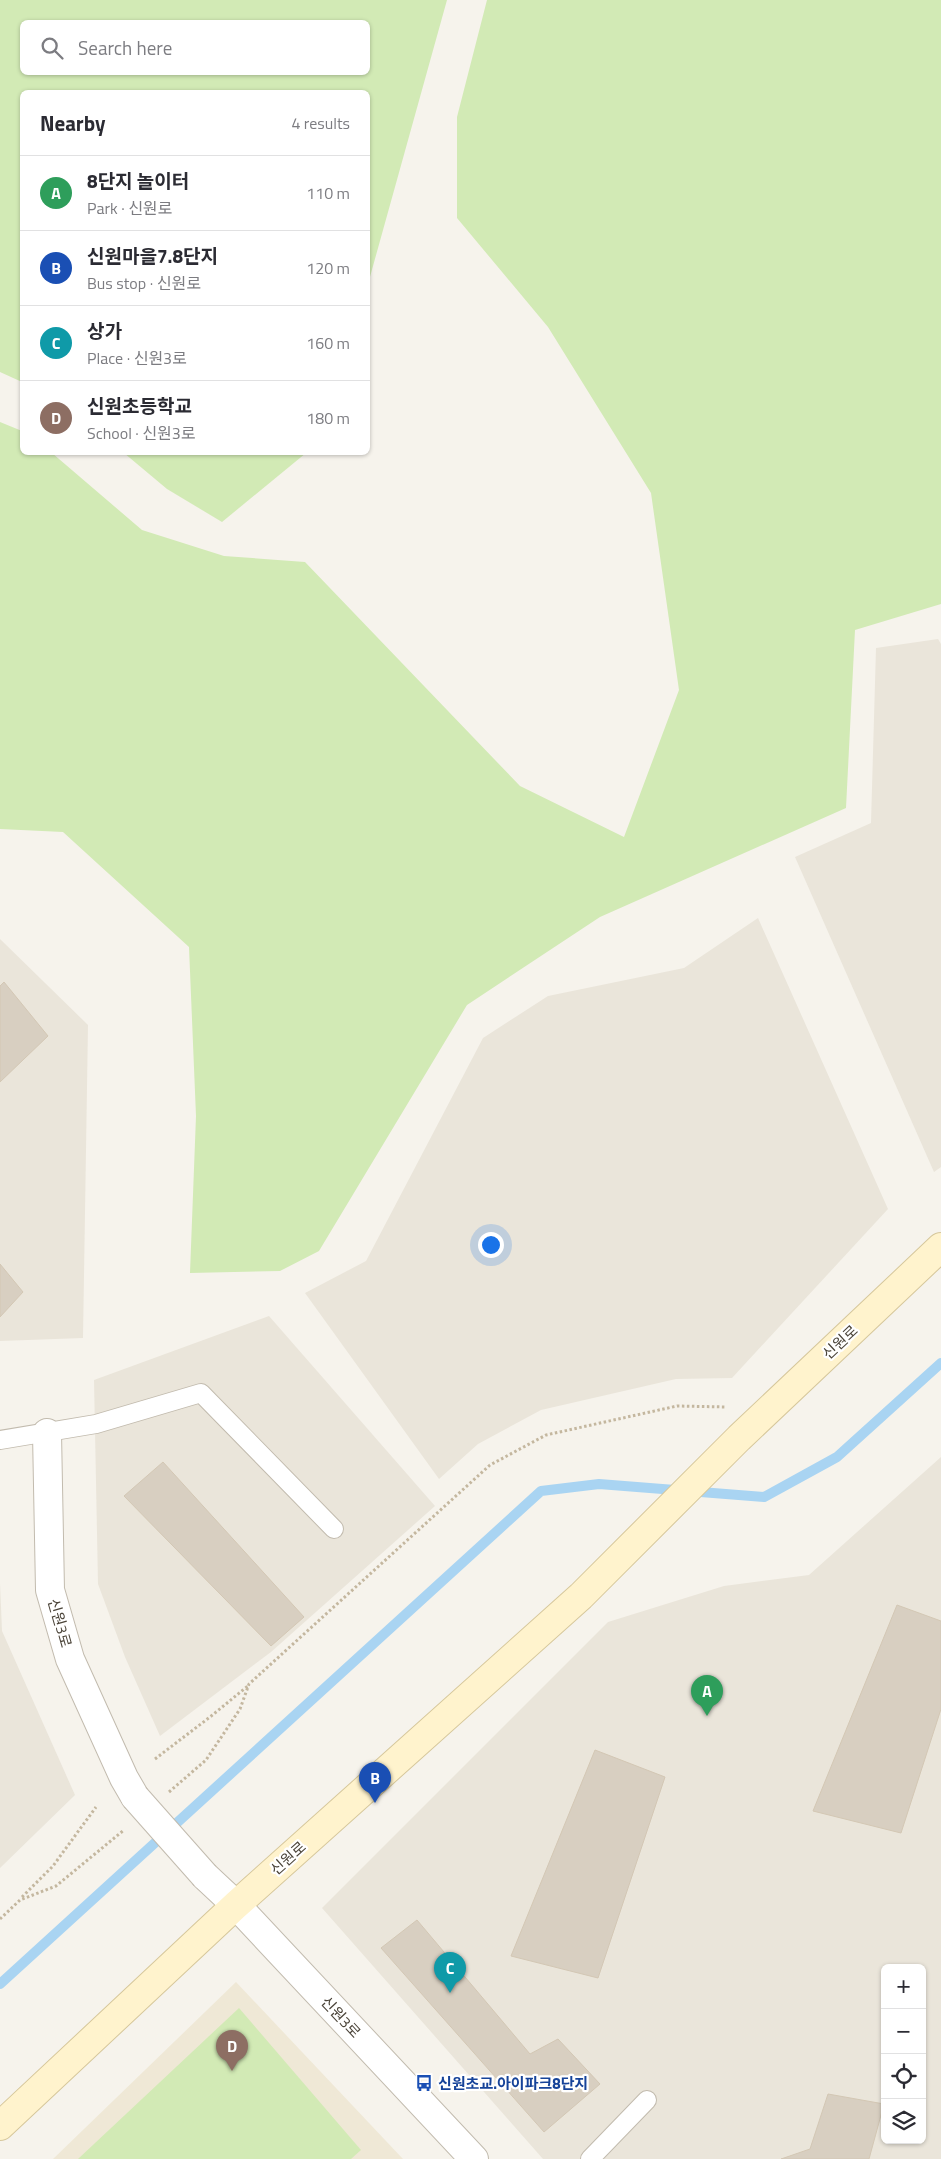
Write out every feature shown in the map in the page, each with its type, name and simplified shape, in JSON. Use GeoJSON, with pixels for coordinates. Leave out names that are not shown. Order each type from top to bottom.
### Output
{"type":"FeatureCollection","features":[{"type":"Feature","properties":{"kind":"street","name":"신원로"},"geometry":{"type":"LineString","coordinates":[[0,2126],[236,1905],[581,1596],[739,1438],[941,1247]]}},
{"type":"Feature","properties":{"kind":"street","name":"신원3로"},"geometry":{"type":"LineString","coordinates":[[46,1433],[50,1590],[70,1659],[124,1778],[135,1797],[205,1876],[236,1905],[474,2159]]}},
{"type":"Feature","properties":{"kind":"lane"},"geometry":{"type":"LineString","coordinates":[[0,1440],[96,1424],[201,1393],[334,1529]]}},
{"type":"Feature","properties":{"kind":"lane"},"geometry":{"type":"LineString","coordinates":[[590,2159],[647,2100]]}},
{"type":"Feature","properties":{"kind":"path"},"geometry":{"type":"LineString","coordinates":[[155,1759],[249,1684],[490,1465],[546,1435],[677,1406],[734,1407]]}},
{"type":"Feature","properties":{"kind":"path"},"geometry":{"type":"LineString","coordinates":[[168,1792],[206,1760],[240,1709],[249,1684]]}},
{"type":"Feature","properties":{"kind":"path"},"geometry":{"type":"LineString","coordinates":[[0,1919],[53,1866],[96,1807]]}},
{"type":"Feature","properties":{"kind":"path"},"geometry":{"type":"LineString","coordinates":[[20,1900],[56,1886],[130,1825]]}},
{"type":"Feature","properties":{"kind":"shaded area"},"geometry":{"type":"Polygon","coordinates":[[[938,639],[941,644],[941,1167],[934,1172],[795,857],[871,823],[876,648],[938,639]]]}},
{"type":"Feature","properties":{"kind":"shaded area"},"geometry":{"type":"Polygon","coordinates":[[[758,918],[888,1209],[732,1378],[676,1379],[541,1410],[478,1444],[439,1479],[305,1293],[366,1261],[483,1038],[548,996],[684,968],[758,918]]]}},
{"type":"Feature","properties":{"kind":"shaded area"},"geometry":{"type":"Polygon","coordinates":[[[0,939],[88,1025],[83,1338],[0,1341],[0,939]]]}},
{"type":"Feature","properties":{"kind":"shaded area"},"geometry":{"type":"Polygon","coordinates":[[[269,1316],[435,1506],[271,1652],[160,1736],[125,1657],[98,1584],[94,1380],[269,1316]]]}},
{"type":"Feature","properties":{"kind":"shaded area"},"geometry":{"type":"Polygon","coordinates":[[[941,1457],[941,2159],[543,2159],[322,1908],[608,1622],[724,1586],[809,1575],[941,1457]]]}},
{"type":"Feature","properties":{"kind":"shaded area"},"geometry":{"type":"Polygon","coordinates":[[[0,1583],[2,1631],[75,1795],[0,1868],[0,1583]]]}},
{"type":"Feature","properties":{"kind":"shaded area"},"geometry":{"type":"Polygon","coordinates":[[[236,1982],[403,2159],[53,2159],[236,1982]]]}},
{"type":"Feature","properties":{"kind":"green space"},"geometry":{"type":"Polygon","coordinates":[[[0,0],[447,0],[370,277],[370,90],[20,90],[20,381],[0,372],[0,0]]]}},
{"type":"Feature","properties":{"kind":"green space"},"geometry":{"type":"Polygon","coordinates":[[[487,0],[941,0],[941,604],[855,630],[846,808],[600,917],[467,1005],[319,1251],[280,1271],[190,1273],[196,1116],[189,947],[63,832],[0,829],[0,422],[20,430],[20,455],[54,455],[142,530],[224,556],[305,562],[520,786],[624,837],[679,690],[651,493],[548,327],[457,218],[457,117],[487,0]]]}},
{"type":"Feature","properties":{"kind":"green space"},"geometry":{"type":"Polygon","coordinates":[[[126,455],[304,455],[222,522],[167,489],[126,455]]]}},
{"type":"Feature","properties":{"kind":"green space"},"geometry":{"type":"Polygon","coordinates":[[[239,2008],[361,2150],[351,2159],[78,2159],[239,2008]]]}},
{"type":"Feature","properties":{"kind":"building"},"geometry":{"type":"Polygon","coordinates":[[[4,982],[48,1036],[0,1082],[0,986],[4,982]]]}},
{"type":"Feature","properties":{"kind":"building"},"geometry":{"type":"Polygon","coordinates":[[[0,1264],[23,1292],[0,1317],[0,1264]]]}},
{"type":"Feature","properties":{"kind":"building"},"geometry":{"type":"Polygon","coordinates":[[[163,1462],[304,1617],[271,1646],[124,1496],[163,1462]]]}},
{"type":"Feature","properties":{"kind":"building"},"geometry":{"type":"Polygon","coordinates":[[[897,1605],[941,1621],[941,1709],[901,1833],[813,1811],[897,1605]]]}},
{"type":"Feature","properties":{"kind":"building"},"geometry":{"type":"Polygon","coordinates":[[[595,1750],[665,1777],[598,1978],[511,1956],[595,1750]]]}},
{"type":"Feature","properties":{"kind":"building"},"geometry":{"type":"Polygon","coordinates":[[[417,1920],[530,2054],[558,2039],[600,2084],[544,2132],[381,1948],[417,1920]]]}},
{"type":"Feature","properties":{"kind":"building"},"geometry":{"type":"Polygon","coordinates":[[[828,2094],[881,2103],[881,2115],[869,2159],[781,2159],[810,2149],[828,2094]]]}},
{"type":"Feature","properties":{"kind":"waterway"},"geometry":{"type":"LineString","coordinates":[[0,1984],[541,1491],[599,1484],[764,1497],[837,1457],[941,1363]]}},
{"type":"Feature","properties":{"kind":"place","name":"8단지 놀이터"},"geometry":{"type":"Point","coordinates":[707,1716]}},
{"type":"Feature","properties":{"kind":"place","name":"신원마을7.8단지"},"geometry":{"type":"Point","coordinates":[375,1803]}},
{"type":"Feature","properties":{"kind":"place","name":"상가"},"geometry":{"type":"Point","coordinates":[450,1993]}},
{"type":"Feature","properties":{"kind":"place","name":"신원초등학교"},"geometry":{"type":"Point","coordinates":[232,2071]}},
{"type":"Feature","properties":{"kind":"place","name":"신원초교.아이파크8단지"},"geometry":{"type":"Point","coordinates":[424,2083]}}]}
